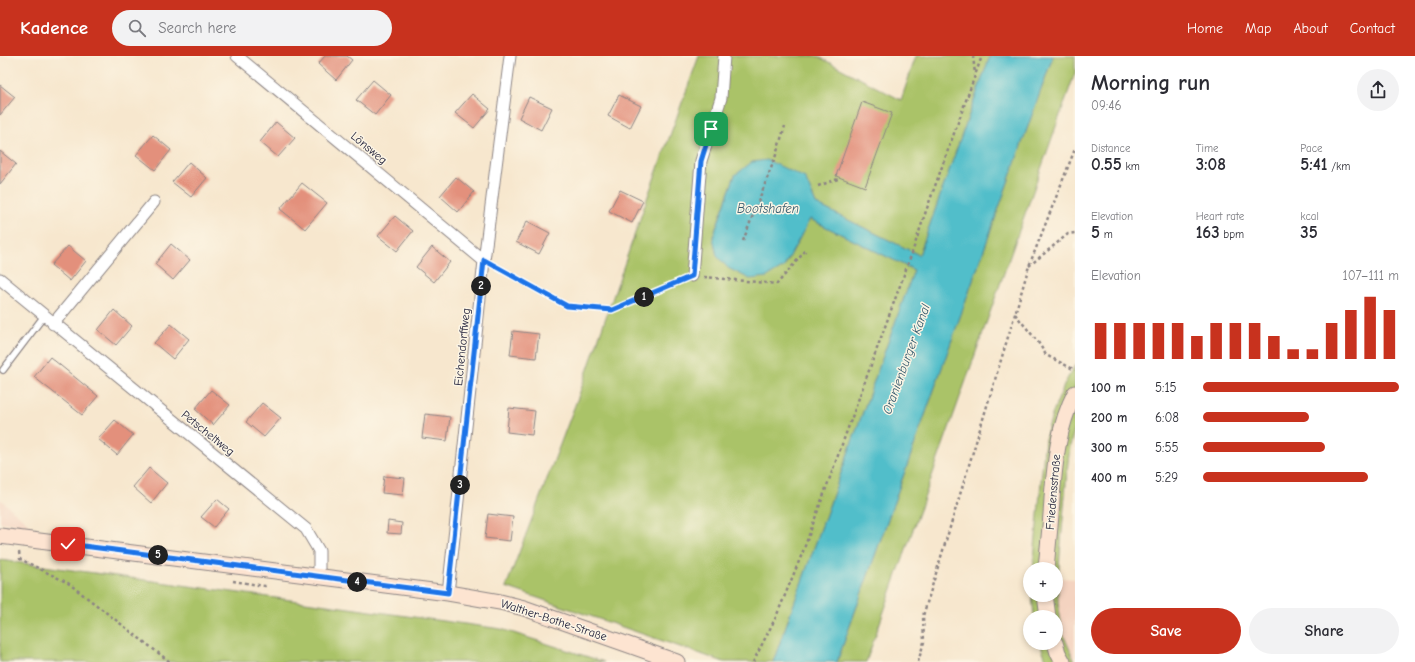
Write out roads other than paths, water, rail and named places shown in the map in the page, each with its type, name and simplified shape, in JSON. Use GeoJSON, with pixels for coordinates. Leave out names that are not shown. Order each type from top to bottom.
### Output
{"type":"FeatureCollection","features":[{"type":"Feature","properties":{"kind":"street","name":"Lönsweg"},"geometry":{"type":"LineString","coordinates":[[236,56],[484,260]]}},
{"type":"Feature","properties":{"kind":"street","name":"Eichendorffweg"},"geometry":{"type":"LineString","coordinates":[[448,593],[484,260],[510,56]]}},
{"type":"Feature","properties":{"kind":"street"},"geometry":{"type":"LineString","coordinates":[[692,276],[701,161],[721,98],[724,56]]}},
{"type":"Feature","properties":{"kind":"street"},"geometry":{"type":"LineString","coordinates":[[53,324],[154,202]]}},
{"type":"Feature","properties":{"kind":"street","name":"Petscheltweg"},"geometry":{"type":"LineString","coordinates":[[0,279],[53,324],[306,528],[319,551],[319,577]]}},
{"type":"Feature","properties":{"kind":"street","name":"Friedensstraße"},"geometry":{"type":"LineString","coordinates":[[1047,562],[1054,469],[1058,442],[1064,419],[1075,393]]}},
{"type":"Feature","properties":{"kind":"street","name":"Walther-Bothe-Straße"},"geometry":{"type":"LineString","coordinates":[[0,536],[169,556],[448,593],[500,602],[524,608],[677,662]]}},
{"type":"Feature","properties":{"kind":"street"},"geometry":{"type":"LineString","coordinates":[[1057,650],[1063,662]]}},
{"type":"Feature","properties":{"kind":"lane"},"geometry":{"type":"LineString","coordinates":[[3,370],[44,316]]}},
{"type":"Feature","properties":{"kind":"water"},"geometry":{"type":"Polygon","coordinates":[[[990,56],[1053,56],[837,662],[773,662],[914,270],[810,219],[784,267],[767,277],[750,279],[728,268],[717,256],[713,237],[735,175],[752,162],[767,160],[805,178],[816,204],[919,255],[990,56]]]}},
{"type":"Feature","properties":{"kind":"water label","name":"Bootshafen"},"geometry":{"type":"Point","coordinates":[768,208]}},
{"type":"Feature","properties":{"kind":"water label","name":"Oranienburger Kanal"},"geometry":{"type":"Point","coordinates":[906,359]}}]}
